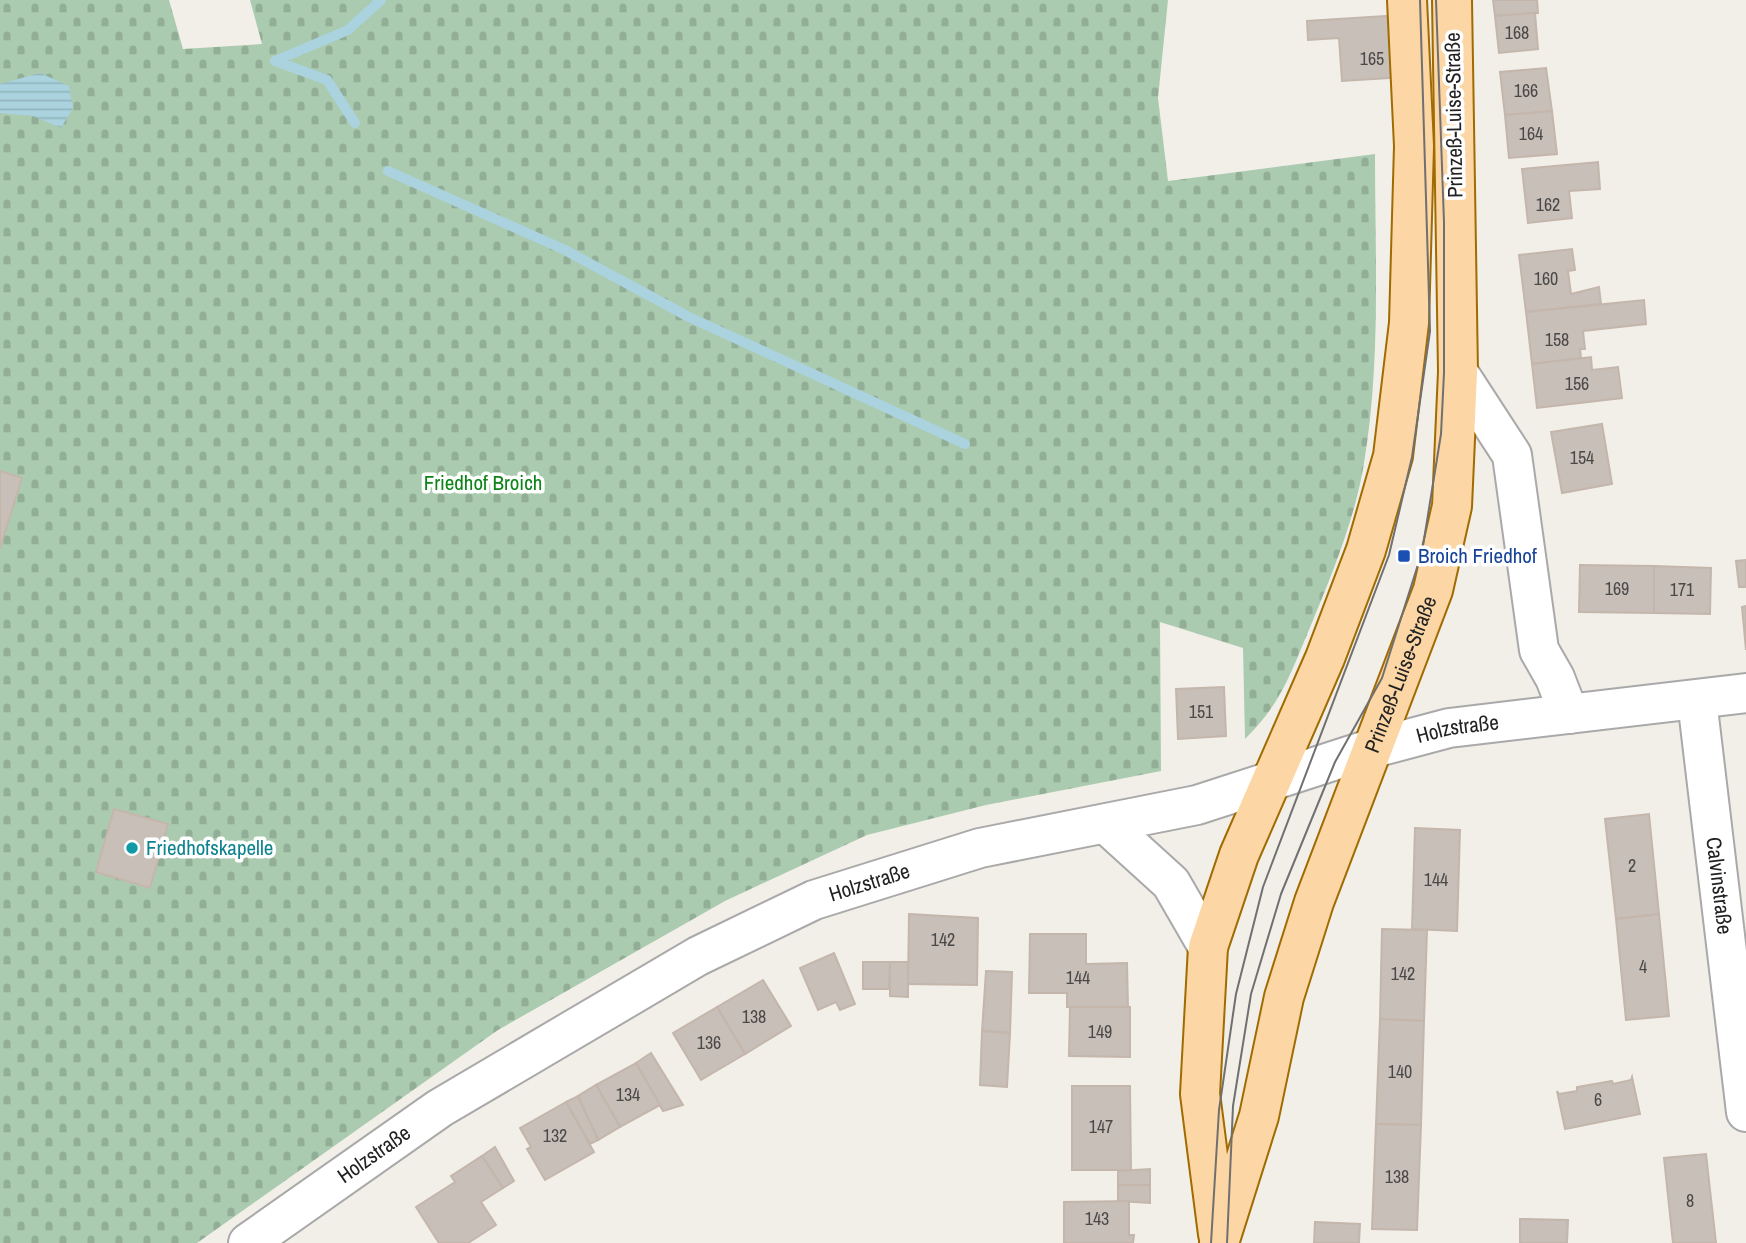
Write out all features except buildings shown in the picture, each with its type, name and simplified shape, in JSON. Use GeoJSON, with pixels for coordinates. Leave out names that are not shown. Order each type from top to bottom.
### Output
{"type":"FeatureCollection","features":[{"type":"Feature","properties":{"kind":"main road","name":"Prinzeß-Luise-Straße"},"geometry":{"type":"LineString","coordinates":[[1219,1243],[1200,1094],[1209,947],[1239,855],[1325,658],[1366,550],[1393,456],[1409,323],[1414,146],[1408,0]]}},
{"type":"Feature","properties":{"kind":"main road","name":"Prinzeß-Luise-Straße"},"geometry":{"type":"LineString","coordinates":[[1219,1243],[1259,1116],[1284,997],[1318,892],[1370,748],[1433,590],[1452,506],[1458,372],[1452,0]]}},
{"type":"Feature","properties":{"kind":"street"},"geometry":{"type":"LineString","coordinates":[[1458,372],[1511,455],[1539,650],[1555,678],[1569,714]]}},
{"type":"Feature","properties":{"kind":"street","name":"Holzstraße"},"geometry":{"type":"LineString","coordinates":[[248,1243],[440,1108],[698,956],[825,897],[981,848],[1185,808],[1270,783],[1370,748],[1449,728],[1746,693]]}},
{"type":"Feature","properties":{"kind":"street","name":"Calvinstraße"},"geometry":{"type":"LineString","coordinates":[[1697,700],[1746,1112]]}},
{"type":"Feature","properties":{"kind":"street"},"geometry":{"type":"LineString","coordinates":[[1106,824],[1171,883],[1209,947]]}},
{"type":"Feature","properties":{"kind":"green space","name":"Friedhof Broich"},"geometry":{"type":"Polygon","coordinates":[[[0,0],[169,0],[183,49],[262,44],[250,0],[1168,0],[1158,98],[1168,181],[1375,154],[1375,348],[1364,463],[1342,546],[1319,606],[1277,700],[1245,739],[1243,648],[1160,622],[1161,771],[986,805],[867,835],[725,901],[498,1030],[197,1243],[0,1243],[0,0]]]}},
{"type":"Feature","properties":{"kind":"water"},"geometry":{"type":"Polygon","coordinates":[[[40,73],[69,86],[73,108],[61,128],[33,116],[0,113],[0,84],[40,73]]]}},
{"type":"Feature","properties":{"kind":"waterway"},"geometry":{"type":"LineString","coordinates":[[275,61],[348,30],[381,0]]}},
{"type":"Feature","properties":{"kind":"waterway"},"geometry":{"type":"LineString","coordinates":[[275,61],[327,80],[355,123]]}},
{"type":"Feature","properties":{"kind":"waterway"},"geometry":{"type":"LineString","coordinates":[[388,171],[565,250],[689,317],[965,444]]}},
{"type":"Feature","properties":{"kind":"tram line"},"geometry":{"type":"LineString","coordinates":[[1211,1243],[1219,1110],[1236,994],[1263,887],[1389,555],[1412,457],[1430,331],[1420,0]]}},
{"type":"Feature","properties":{"kind":"tram line"},"geometry":{"type":"LineString","coordinates":[[1227,1243],[1233,1106],[1251,994],[1281,894],[1335,762],[1382,678],[1422,552],[1441,434],[1444,373],[1444,222],[1436,0]]}},
{"type":"Feature","properties":{"kind":"place","name":"Broich Friedhof"},"geometry":{"type":"Point","coordinates":[1404,556]}},
{"type":"Feature","properties":{"kind":"place","name":"Friedhofskapelle"},"geometry":{"type":"Point","coordinates":[132,848]}}]}
